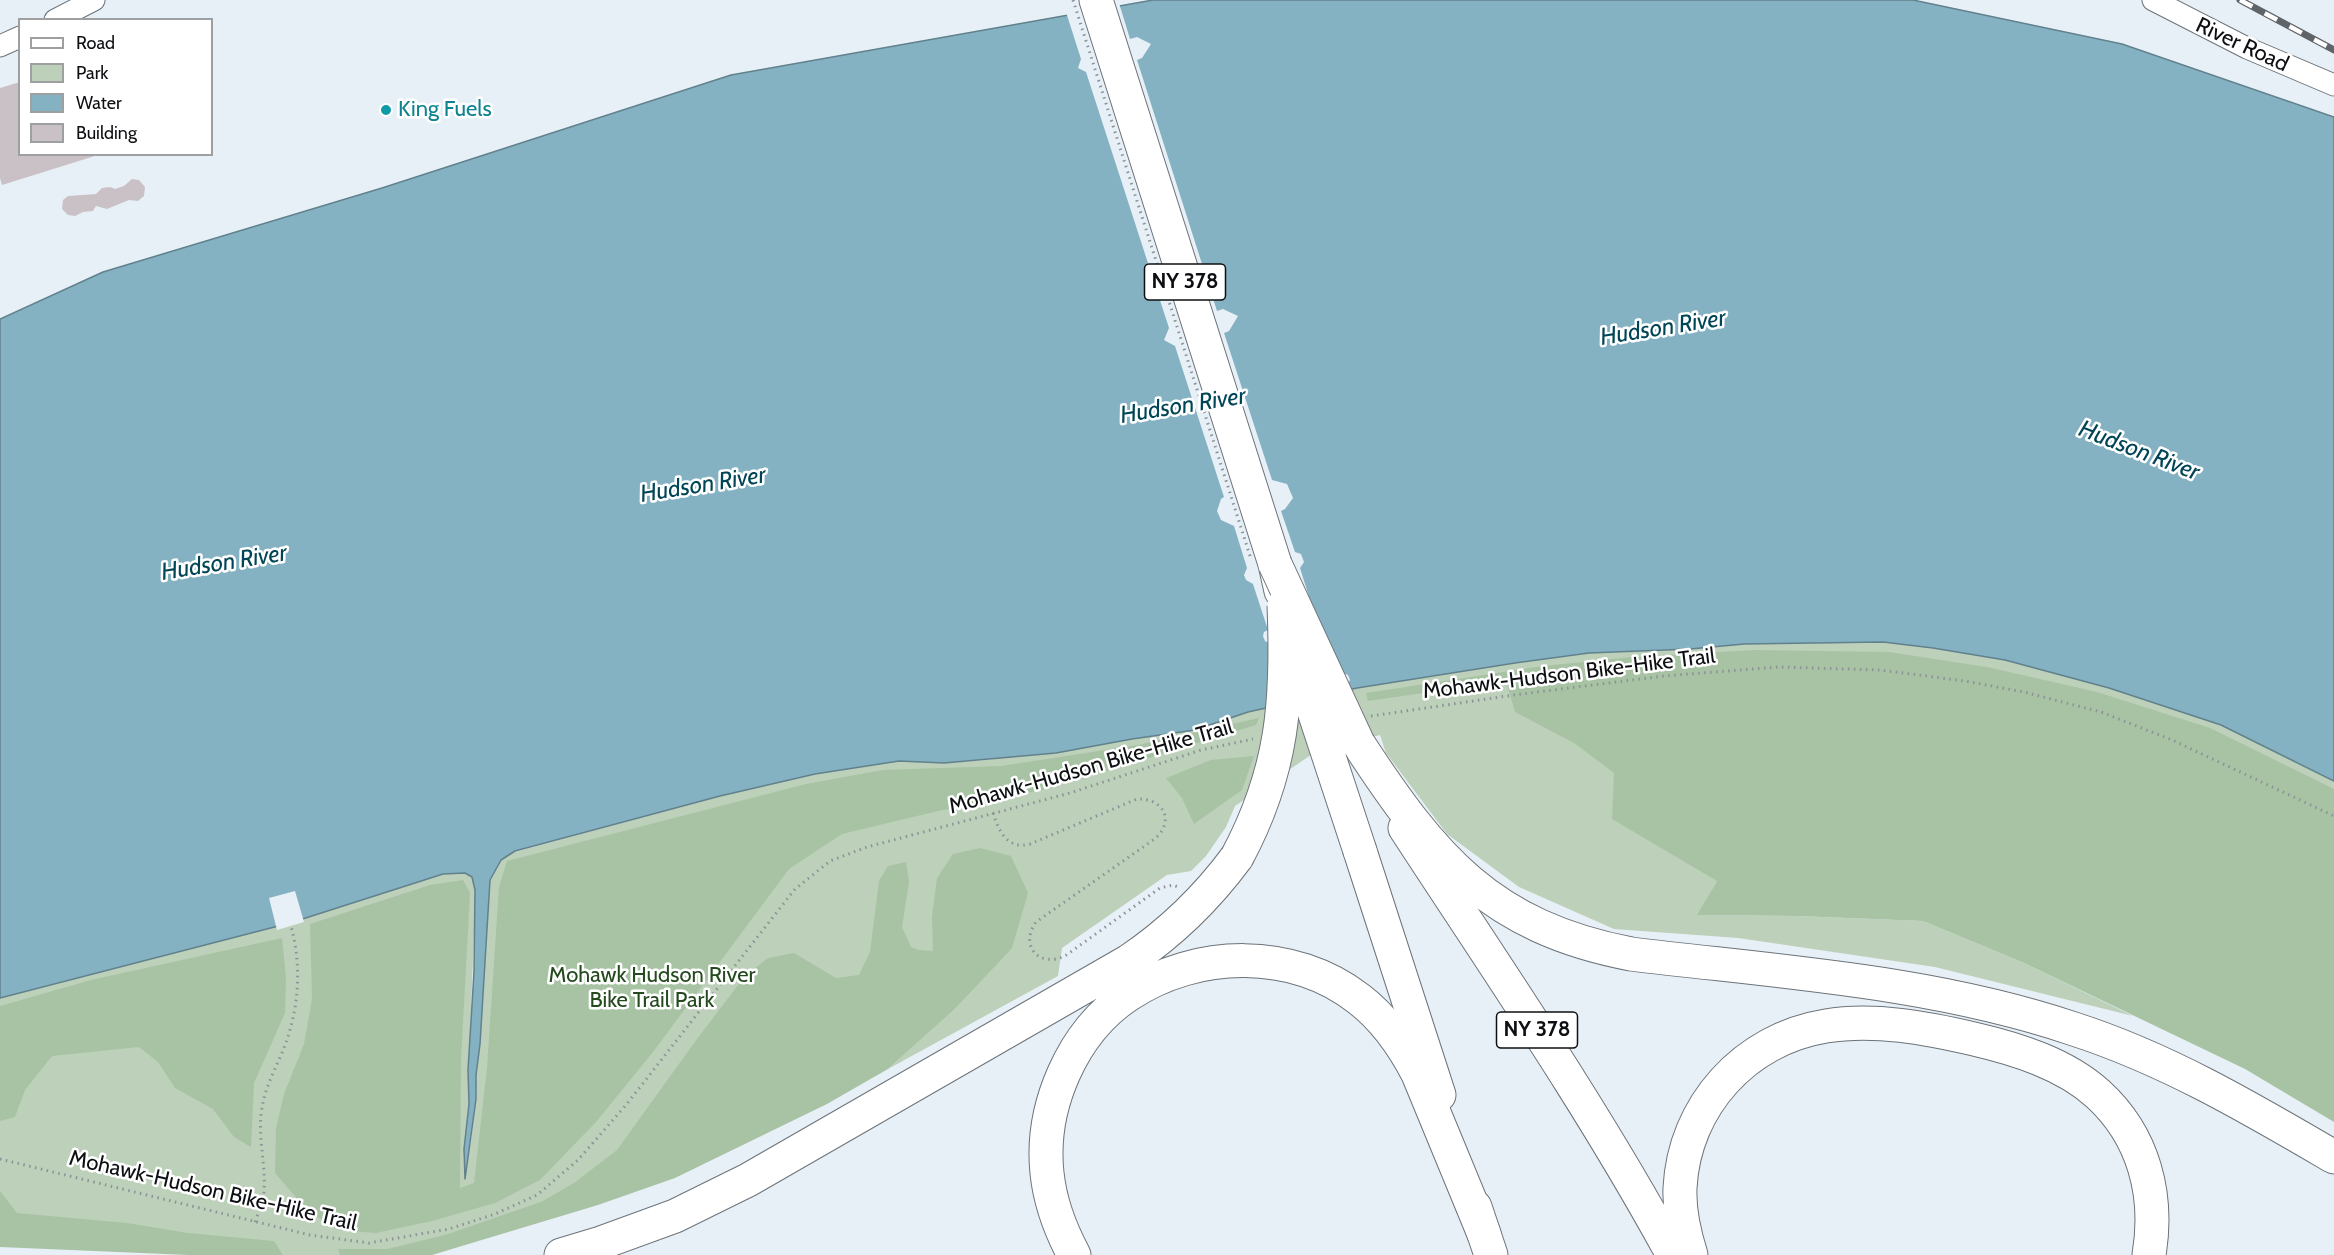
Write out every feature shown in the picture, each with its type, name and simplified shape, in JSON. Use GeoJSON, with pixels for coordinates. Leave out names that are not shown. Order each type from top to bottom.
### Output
{"type":"FeatureCollection","features":[{"type":"Feature","properties":{"kind":"main road","name":"NY 378"},"geometry":{"type":"LineString","coordinates":[[1096,0],[1263,562],[1284,605],[1304,681],[1488,1245]]}},
{"type":"Feature","properties":{"kind":"main road","name":"NY 378"},"geometry":{"type":"LineString","coordinates":[[1263,562],[1360,730]]}},
{"type":"Feature","properties":{"kind":"main road"},"geometry":{"type":"LineString","coordinates":[[561,1255],[675,1216],[748,1180],[1129,961],[1178,924],[1219,882],[1237,857],[1262,804],[1279,743],[1286,670],[1284,605]]}},
{"type":"Feature","properties":{"kind":"main road"},"geometry":{"type":"LineString","coordinates":[[1360,730],[1396,807],[1437,851],[1482,892],[1534,924],[1566,938],[1599,948],[1631,954],[1894,986],[1964,999],[2036,1017],[2109,1041],[2179,1071],[2256,1111],[2334,1157]]}},
{"type":"Feature","properties":{"kind":"main road","name":"NY 378"},"geometry":{"type":"LineString","coordinates":[[1396,807],[1629,1176],[1673,1255]]}},
{"type":"Feature","properties":{"kind":"main road"},"geometry":{"type":"LineString","coordinates":[[1074,1255],[1062,1234],[1053,1205],[1047,1173],[1046,1143],[1050,1114],[1059,1085],[1071,1059],[1086,1036],[1105,1014],[1127,996],[1173,972],[1197,964],[1224,960],[1248,960],[1297,968],[1340,986],[1376,1013],[1402,1046],[1418,1074],[1488,1245]]}},
{"type":"Feature","properties":{"kind":"main road"},"geometry":{"type":"LineString","coordinates":[[1691,1255],[1681,1212],[1680,1189],[1683,1164],[1693,1130],[1709,1099],[1724,1079],[1763,1048],[1805,1030],[1853,1024],[1924,1029],[1991,1043],[2056,1067],[2079,1079],[2115,1112],[2130,1132],[2141,1155],[2149,1180],[2153,1210],[2149,1255]]}},
{"type":"Feature","properties":{"kind":"street"},"geometry":{"type":"LineString","coordinates":[[59,18],[94,0]]}},
{"type":"Feature","properties":{"kind":"street","name":"River Road"},"geometry":{"type":"LineString","coordinates":[[2153,0],[2247,48],[2334,85]]}},
{"type":"Feature","properties":{"kind":"street"},"geometry":{"type":"LineString","coordinates":[[0,46],[18,38]]}},
{"type":"Feature","properties":{"kind":"path"},"geometry":{"type":"LineString","coordinates":[[1073,0],[1263,562]]}},
{"type":"Feature","properties":{"kind":"path","name":"Mohawk-Hudson Bike-Hike Trail"},"geometry":{"type":"LineString","coordinates":[[1360,730],[1514,695],[1664,676],[1778,667],[1880,670],[1965,681],[2034,694],[2101,712],[2172,740],[2334,816]]}},
{"type":"Feature","properties":{"kind":"path","name":"Mohawk-Hudson Bike-Hike Trail"},"geometry":{"type":"LineString","coordinates":[[0,1159],[310,1235],[369,1243],[449,1229],[495,1214],[537,1194],[578,1160],[626,1105],[795,890],[811,874],[830,861],[867,847],[1070,793],[1201,750],[1253,739]]}},
{"type":"Feature","properties":{"kind":"path"},"geometry":{"type":"LineString","coordinates":[[993,813],[1001,835],[1011,843],[1020,846],[1030,844],[1137,799],[1153,800],[1164,812],[1164,827],[1156,838],[1036,922],[1030,932],[1030,943],[1037,955],[1045,960],[1055,960],[1065,956],[1160,888],[1173,885],[1186,890]]}},
{"type":"Feature","properties":{"kind":"path"},"geometry":{"type":"LineString","coordinates":[[255,1222],[264,1188],[260,1126],[262,1108],[266,1090],[285,1044],[298,994],[297,960],[291,926]]}},
{"type":"Feature","properties":{"kind":"green space","name":"Mohawk Hudson River Bike Trail Park"},"geometry":{"type":"Polygon","coordinates":[[[1883,642],[2005,660],[2109,688],[2221,725],[2334,781],[2334,1079],[2092,954],[1923,921],[2024,963],[2133,1016],[1935,967],[1738,938],[1614,929],[1519,887],[1447,834],[1386,753],[1380,735],[1317,751],[1235,806],[1226,827],[1206,856],[1191,871],[1167,875],[1062,948],[1058,976],[888,1069],[954,1010],[985,976],[688,1165],[404,1255],[283,1255],[281,1252],[0,1239],[0,998],[290,923],[443,874],[465,873],[472,877],[475,890],[465,1175],[475,1113],[490,880],[501,860],[508,854],[720,796],[815,774],[899,761],[944,763],[986,760],[1195,730],[1248,712],[1357,688],[1515,663],[1589,653],[1690,649],[1744,644],[1883,642]],[[1717,881],[1698,915],[1797,916],[1922,921],[1717,881]]]}},
{"type":"Feature","properties":{"kind":"green space"},"geometry":{"type":"Polygon","coordinates":[[[1755,650],[1889,652],[1987,667],[2097,692],[2210,728],[2334,789],[2334,1122],[2245,1069],[2024,963],[1923,921],[1697,915],[1717,881],[1612,819],[1614,773],[1574,743],[1515,712],[1506,681],[1368,701],[1366,693],[1543,666],[1632,657],[1755,650]]]}},
{"type":"Feature","properties":{"kind":"green space"},"geometry":{"type":"Polygon","coordinates":[[[1259,718],[1256,725],[1051,788],[938,811],[842,834],[789,869],[653,1052],[596,1122],[540,1180],[495,1203],[432,1221],[376,1233],[337,1230],[307,1210],[275,1173],[276,1128],[284,1094],[304,1044],[312,999],[310,924],[430,885],[463,880],[470,893],[461,1060],[460,1188],[474,1183],[487,1068],[499,887],[507,861],[806,784],[883,770],[1001,766],[1138,745],[1259,718]]]}},
{"type":"Feature","properties":{"kind":"green space"},"geometry":{"type":"Polygon","coordinates":[[[1254,756],[1242,790],[1194,824],[1182,798],[1166,778],[1211,760],[1254,756]]]}},
{"type":"Feature","properties":{"kind":"green space"},"geometry":{"type":"Polygon","coordinates":[[[980,848],[1011,856],[1028,893],[1012,948],[954,1010],[888,1069],[827,1104],[675,1178],[598,1205],[432,1255],[340,1255],[338,1249],[387,1249],[445,1235],[541,1202],[574,1183],[617,1150],[745,976],[768,958],[794,953],[836,978],[859,975],[870,952],[879,881],[888,866],[906,862],[909,882],[902,927],[911,947],[933,951],[932,917],[937,878],[953,854],[980,848]]]}},
{"type":"Feature","properties":{"kind":"green space"},"geometry":{"type":"Polygon","coordinates":[[[282,938],[286,978],[285,1013],[254,1083],[251,1147],[234,1137],[213,1109],[175,1088],[158,1062],[139,1047],[52,1056],[25,1090],[15,1117],[0,1121],[0,1006],[91,980],[282,938]]]}},
{"type":"Feature","properties":{"kind":"green space"},"geometry":{"type":"Polygon","coordinates":[[[0,1191],[17,1213],[127,1223],[188,1233],[274,1241],[283,1255],[188,1255],[0,1247],[0,1191]]]}},
{"type":"Feature","properties":{"kind":"water","name":"Hudson River"},"geometry":{"type":"Polygon","coordinates":[[[1153,0],[1913,0],[2122,44],[2334,117],[2334,781],[2221,725],[2109,688],[2005,660],[1883,642],[1744,644],[1690,649],[1589,653],[1357,688],[1248,712],[1195,730],[1056,753],[944,763],[899,761],[815,774],[720,796],[515,851],[501,860],[490,880],[476,1099],[465,1179],[464,1149],[469,1104],[468,1070],[474,972],[475,890],[472,877],[465,873],[443,874],[290,923],[0,998],[0,319],[103,272],[382,188],[731,75],[1153,0]]]}},
{"type":"Feature","properties":{"kind":"pier"},"geometry":{"type":"Polygon","coordinates":[[[1119,3],[1130,39],[1137,37],[1151,44],[1142,58],[1137,60],[1217,311],[1223,309],[1238,316],[1229,331],[1224,333],[1272,480],[1287,484],[1293,498],[1281,511],[1295,552],[1301,554],[1304,562],[1300,568],[1315,616],[1342,673],[1348,675],[1350,680],[1348,683],[1265,641],[1264,632],[1268,630],[1253,584],[1246,580],[1244,575],[1247,568],[1234,526],[1221,520],[1217,511],[1224,497],[1175,346],[1164,340],[1169,328],[1086,72],[1078,68],[1081,59],[1066,12],[1119,3]]]}},
{"type":"Feature","properties":{"kind":"pier"},"geometry":{"type":"Polygon","coordinates":[[[295,891],[304,922],[277,930],[269,898],[295,891]]]}},
{"type":"Feature","properties":{"kind":"building"},"geometry":{"type":"Polygon","coordinates":[[[18,83],[18,156],[95,156],[2,185],[0,178],[0,88],[18,83]]]}},
{"type":"Feature","properties":{"kind":"building"},"geometry":{"type":"Polygon","coordinates":[[[132,179],[139,180],[145,187],[144,196],[138,201],[129,200],[107,209],[96,206],[93,211],[75,216],[68,215],[62,209],[63,200],[68,196],[96,194],[102,188],[115,189],[124,186],[132,179]]]}},
{"type":"Feature","properties":{"kind":"railway"},"geometry":{"type":"LineString","coordinates":[[2240,0],[2334,50]]}},
{"type":"Feature","properties":{"kind":"place","name":"King Fuels"},"geometry":{"type":"Point","coordinates":[386,110]}}]}
